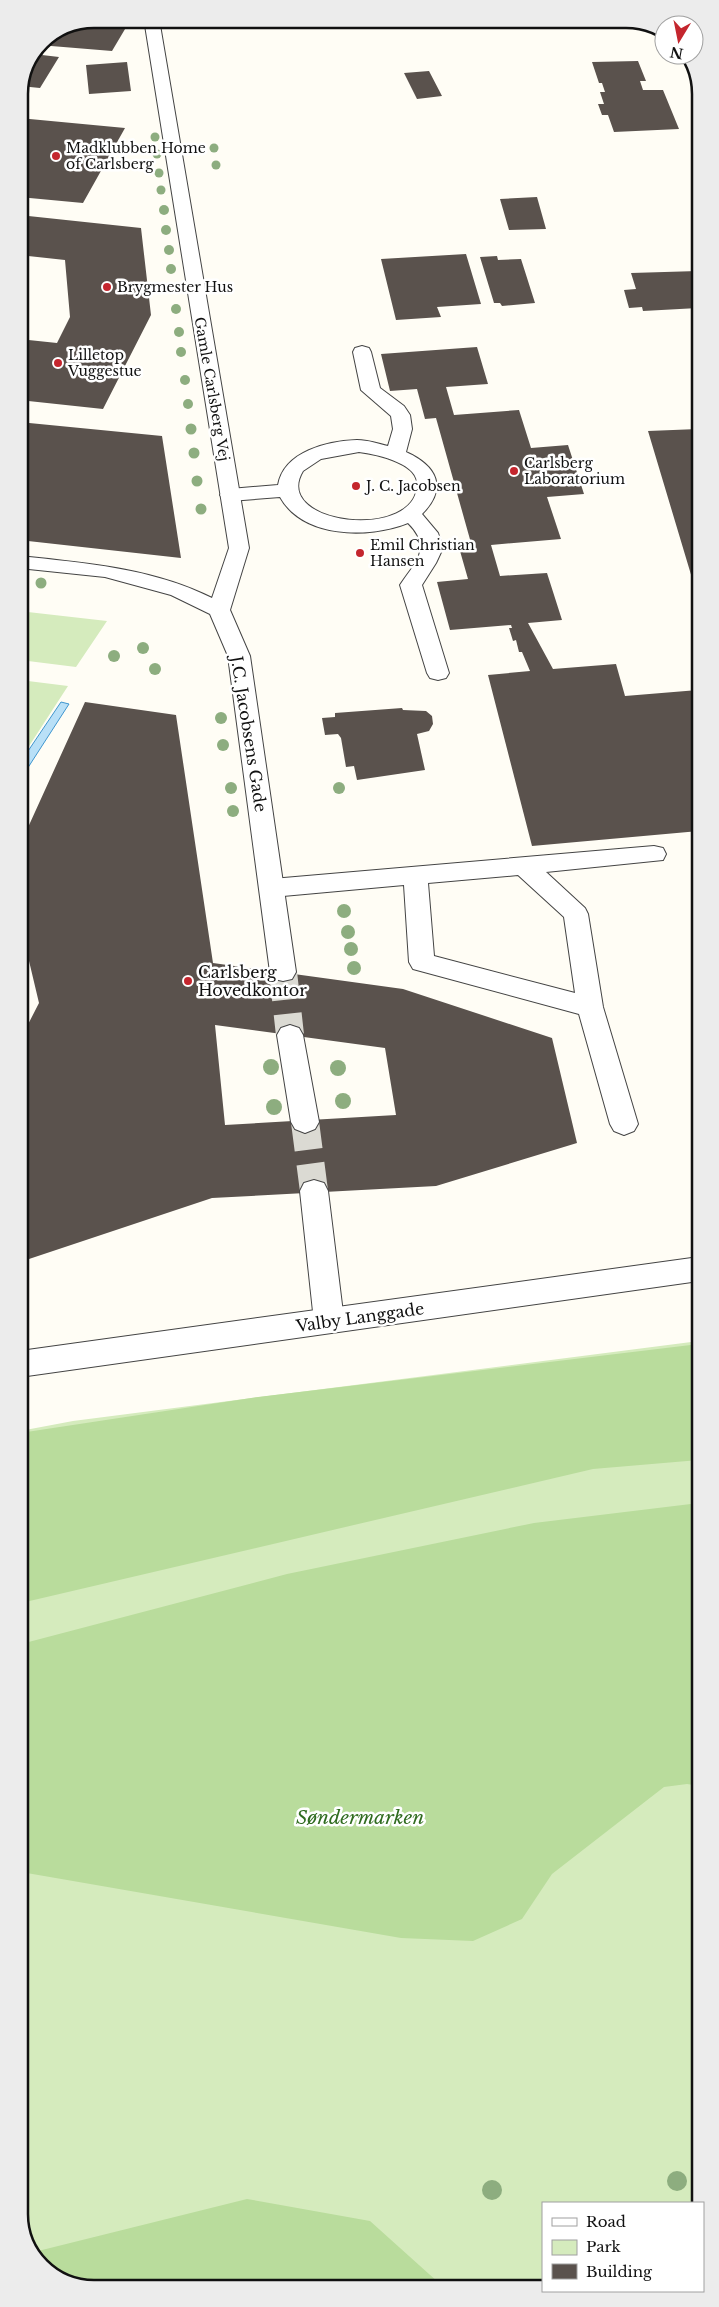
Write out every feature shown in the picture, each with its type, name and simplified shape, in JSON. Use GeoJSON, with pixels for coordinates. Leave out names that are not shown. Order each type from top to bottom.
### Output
{"type":"FeatureCollection","features":[{"type":"Feature","properties":{"kind":"street","name":"Gamle Carlsberg Vej"},"geometry":{"type":"LineString","coordinates":[[152,28],[238,548],[219,610]]}},
{"type":"Feature","properties":{"kind":"street"},"geometry":{"type":"LineString","coordinates":[[362,352],[371,390],[399,410],[404,419],[404,432],[396,453]]}},
{"type":"Feature","properties":{"kind":"street"},"geometry":{"type":"LineString","coordinates":[[359,446],[378,448],[396,453],[411,461],[421,470],[426,481],[426,493],[420,504],[409,513],[394,521],[355,527],[335,525],[302,512],[292,501],[288,490],[289,479],[295,468],[307,459],[322,452],[359,446]]}},
{"type":"Feature","properties":{"kind":"street"},"geometry":{"type":"LineString","coordinates":[[230,495],[288,490]]}},
{"type":"Feature","properties":{"kind":"street"},"geometry":{"type":"LineString","coordinates":[[409,513],[428,531],[433,541],[432,552],[411,585],[438,672]]}},
{"type":"Feature","properties":{"kind":"street"},"geometry":{"type":"LineString","coordinates":[[28,563],[114,574],[179,590],[219,610]]}},
{"type":"Feature","properties":{"kind":"street","name":"J.C. Jacobsens Gade"},"geometry":{"type":"LineString","coordinates":[[219,610],[239,656],[283,972]]}},
{"type":"Feature","properties":{"kind":"street"},"geometry":{"type":"LineString","coordinates":[[272,888],[654,854]]}},
{"type":"Feature","properties":{"kind":"street"},"geometry":{"type":"LineString","coordinates":[[523,866],[576,914],[590,1007],[624,1124]]}},
{"type":"Feature","properties":{"kind":"street"},"geometry":{"type":"LineString","coordinates":[[415,875],[422,962],[590,1007]]}},
{"type":"Feature","properties":{"kind":"street"},"geometry":{"type":"LineString","coordinates":[[290,1035],[306,1122]]}},
{"type":"Feature","properties":{"kind":"street"},"geometry":{"type":"LineString","coordinates":[[314,1191],[329,1321]]}},
{"type":"Feature","properties":{"kind":"street","name":"Valby Langgade"},"geometry":{"type":"LineString","coordinates":[[28,1363],[692,1270]]}},
{"type":"Feature","properties":{"kind":"green space"},"geometry":{"type":"Polygon","coordinates":[[[28,612],[107,621],[76,667],[28,661],[28,612]]]}},
{"type":"Feature","properties":{"kind":"green space"},"geometry":{"type":"Polygon","coordinates":[[[28,681],[68,686],[28,748],[28,681]]]}},
{"type":"Feature","properties":{"kind":"green space","name":"Søndermarken"},"geometry":{"type":"Polygon","coordinates":[[[692,1342],[692,2202],[542,2202],[542,2280],[90,2279],[61,2271],[44,2257],[33,2239],[28,2222],[28,1429],[73,1421],[692,1342]]]}},
{"type":"Feature","properties":{"kind":"green space"},"geometry":{"type":"Polygon","coordinates":[[[692,1345],[692,1461],[593,1469],[28,1601],[28,1432],[258,1397],[692,1345]]]}},
{"type":"Feature","properties":{"kind":"green space"},"geometry":{"type":"Polygon","coordinates":[[[692,1504],[692,1785],[664,1787],[552,1874],[522,1919],[473,1941],[401,1938],[28,1873],[28,1642],[287,1574],[534,1523],[692,1504]]]}},
{"type":"Feature","properties":{"kind":"green space"},"geometry":{"type":"Polygon","coordinates":[[[247,2199],[370,2221],[435,2280],[90,2279],[61,2271],[50,2263],[39,2251],[247,2199]]]}},
{"type":"Feature","properties":{"kind":"water"},"geometry":{"type":"Polygon","coordinates":[[[61,702],[69,704],[28,768],[28,751],[61,702]]]}},
{"type":"Feature","properties":{"kind":"building"},"geometry":{"type":"Polygon","coordinates":[[[126,28],[112,51],[49,46],[68,33],[81,29],[126,28]]]}},
{"type":"Feature","properties":{"kind":"building"},"geometry":{"type":"Polygon","coordinates":[[[46,49],[42,55],[59,57],[40,88],[29,87],[29,81],[33,68],[46,49]]]}},
{"type":"Feature","properties":{"kind":"building"},"geometry":{"type":"Polygon","coordinates":[[[638,61],[646,81],[640,81],[643,90],[663,90],[679,129],[614,132],[608,115],[602,115],[598,104],[604,104],[600,92],[605,92],[602,83],[599,83],[592,62],[638,61]]]}},
{"type":"Feature","properties":{"kind":"building"},"geometry":{"type":"Polygon","coordinates":[[[127,62],[131,91],[89,94],[86,65],[127,62]]]}},
{"type":"Feature","properties":{"kind":"building"},"geometry":{"type":"Polygon","coordinates":[[[429,71],[442,96],[417,99],[404,73],[429,71]]]}},
{"type":"Feature","properties":{"kind":"building"},"geometry":{"type":"Polygon","coordinates":[[[28,119],[125,128],[83,203],[28,198],[28,119]]]}},
{"type":"Feature","properties":{"kind":"building"},"geometry":{"type":"Polygon","coordinates":[[[537,197],[546,229],[509,230],[500,199],[537,197]]]}},
{"type":"Feature","properties":{"kind":"building","name":"Brygmester Hus"},"geometry":{"type":"Polygon","coordinates":[[[28,216],[141,228],[151,315],[103,409],[28,401],[28,340],[57,343],[70,317],[65,260],[28,256],[28,216]]]}},
{"type":"Feature","properties":{"kind":"building"},"geometry":{"type":"Polygon","coordinates":[[[466,254],[481,304],[437,307],[441,317],[396,320],[381,259],[466,254]]]}},
{"type":"Feature","properties":{"kind":"building"},"geometry":{"type":"Polygon","coordinates":[[[497,256],[498,260],[521,259],[535,303],[502,306],[500,303],[494,303],[480,257],[497,256]]]}},
{"type":"Feature","properties":{"kind":"building"},"geometry":{"type":"Polygon","coordinates":[[[692,271],[692,308],[643,311],[642,307],[629,308],[624,290],[636,289],[631,273],[692,271]]]}},
{"type":"Feature","properties":{"kind":"building"},"geometry":{"type":"Polygon","coordinates":[[[477,347],[488,384],[446,387],[454,415],[519,410],[531,448],[568,445],[584,494],[547,497],[561,539],[491,545],[500,576],[547,573],[562,620],[528,623],[553,669],[616,664],[625,696],[692,690],[692,832],[532,846],[488,675],[530,671],[522,652],[519,652],[516,640],[513,641],[509,628],[512,628],[511,625],[450,630],[437,582],[468,579],[458,544],[471,543],[436,418],[425,419],[417,389],[390,391],[381,354],[477,347]]]}},
{"type":"Feature","properties":{"kind":"building"},"geometry":{"type":"Polygon","coordinates":[[[28,423],[162,436],[181,558],[28,541],[28,423]]]}},
{"type":"Feature","properties":{"kind":"building"},"geometry":{"type":"Polygon","coordinates":[[[692,429],[692,578],[648,431],[692,429]]]}},
{"type":"Feature","properties":{"kind":"building","name":"Carlsberg Hovedkontor"},"geometry":{"type":"Polygon","coordinates":[[[85,702],[176,715],[213,963],[403,989],[552,1038],[577,1143],[436,1186],[212,1198],[28,1259],[28,1024],[39,1003],[28,957],[28,827],[85,702]],[[215,1025],[225,1125],[396,1115],[385,1048],[215,1025]]]}},
{"type":"Feature","properties":{"kind":"building"},"geometry":{"type":"Polygon","coordinates":[[[402,708],[403,710],[426,711],[432,716],[433,724],[429,731],[417,734],[425,770],[357,780],[354,766],[346,767],[341,738],[338,734],[325,735],[322,718],[335,717],[335,713],[402,708]]]}},
{"type":"Feature","properties":{"kind":"tunnel"},"geometry":{"type":"LineString","coordinates":[[283,972],[290,1035]]}},
{"type":"Feature","properties":{"kind":"tunnel"},"geometry":{"type":"LineString","coordinates":[[305,1122],[314,1191]]}},
{"type":"Feature","properties":{"kind":"place","name":"Madklubben Home of Carlsberg"},"geometry":{"type":"Point","coordinates":[56,156]}},
{"type":"Feature","properties":{"kind":"place","name":"Brygmester Hus"},"geometry":{"type":"Point","coordinates":[107,287]}},
{"type":"Feature","properties":{"kind":"place","name":"Lilletop Vuggestue"},"geometry":{"type":"Point","coordinates":[58,363]}},
{"type":"Feature","properties":{"kind":"place","name":"Carlsberg Laboratorium"},"geometry":{"type":"Point","coordinates":[514,471]}},
{"type":"Feature","properties":{"kind":"place","name":"J. C. Jacobsen"},"geometry":{"type":"Point","coordinates":[356,486]}},
{"type":"Feature","properties":{"kind":"place","name":"Emil Christian Hansen"},"geometry":{"type":"Point","coordinates":[360,553]}},
{"type":"Feature","properties":{"kind":"place","name":"Carlsberg Hovedkontor"},"geometry":{"type":"Point","coordinates":[188,981]}}]}
